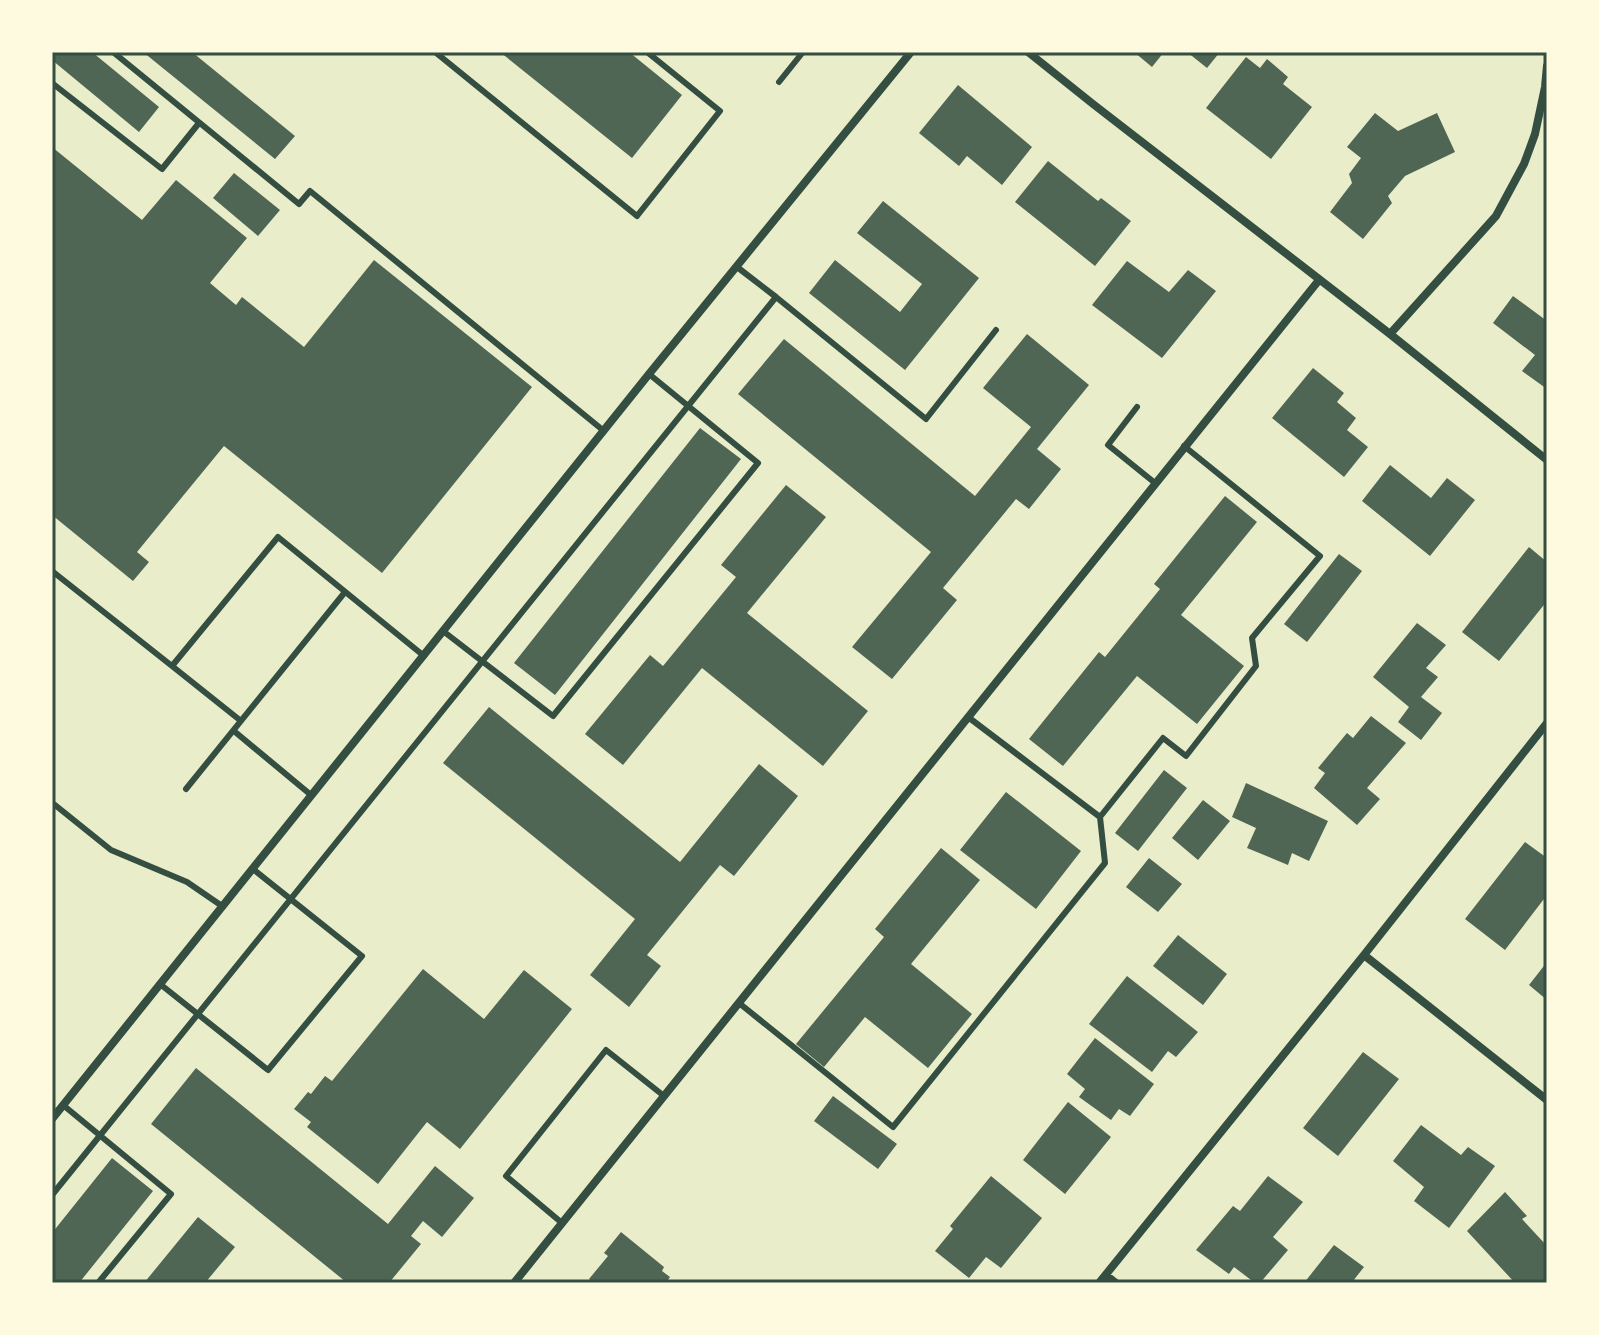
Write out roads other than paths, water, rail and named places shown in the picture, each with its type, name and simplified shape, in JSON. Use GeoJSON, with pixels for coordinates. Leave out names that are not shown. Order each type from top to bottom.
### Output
{"type":"FeatureCollection","features":[{"type":"Feature","properties":{"kind":"street"},"geometry":{"type":"LineString","coordinates":[[52,1119],[911,52]]}},
{"type":"Feature","properties":{"kind":"street"},"geometry":{"type":"LineString","coordinates":[[1028,52],[1547,460]]}},
{"type":"Feature","properties":{"kind":"street"},"geometry":{"type":"LineString","coordinates":[[1390,334],[1496,216],[1524,164],[1535,134],[1547,66]]}},
{"type":"Feature","properties":{"kind":"street"},"geometry":{"type":"LineString","coordinates":[[514,1283],[1319,280]]}},
{"type":"Feature","properties":{"kind":"street"},"geometry":{"type":"LineString","coordinates":[[1099,1283],[1547,723]]}},
{"type":"Feature","properties":{"kind":"street"},"geometry":{"type":"LineString","coordinates":[[1364,955],[1547,1100]]}},
{"type":"Feature","properties":{"kind":"street"},"geometry":{"type":"LineString","coordinates":[[1106,1275],[1116,1283]]}},
{"type":"Feature","properties":{"kind":"lane"},"geometry":{"type":"LineString","coordinates":[[113,52],[299,204],[310,191],[604,431]]}},
{"type":"Feature","properties":{"kind":"lane"},"geometry":{"type":"LineString","coordinates":[[435,52],[637,216],[720,111],[647,52]]}},
{"type":"Feature","properties":{"kind":"lane"},"geometry":{"type":"LineString","coordinates":[[779,82],[803,52]]}},
{"type":"Feature","properties":{"kind":"lane"},"geometry":{"type":"LineString","coordinates":[[52,83],[162,169],[199,123]]}},
{"type":"Feature","properties":{"kind":"lane"},"geometry":{"type":"LineString","coordinates":[[737,267],[926,419],[996,330]]}},
{"type":"Feature","properties":{"kind":"lane"},"geometry":{"type":"LineString","coordinates":[[52,1195],[776,297]]}},
{"type":"Feature","properties":{"kind":"lane"},"geometry":{"type":"LineString","coordinates":[[443,631],[553,716],[758,463],[649,374]]}},
{"type":"Feature","properties":{"kind":"lane"},"geometry":{"type":"LineString","coordinates":[[1137,407],[1108,445],[1155,483]]}},
{"type":"Feature","properties":{"kind":"lane"},"geometry":{"type":"LineString","coordinates":[[739,1003],[893,1127],[1105,863],[1100,817],[1163,738],[1186,756],[1256,666],[1252,638],[1320,556],[1184,446]]}},
{"type":"Feature","properties":{"kind":"lane"},"geometry":{"type":"LineString","coordinates":[[172,666],[278,537],[424,656]]}},
{"type":"Feature","properties":{"kind":"lane"},"geometry":{"type":"LineString","coordinates":[[52,571],[241,721]]}},
{"type":"Feature","properties":{"kind":"lane"},"geometry":{"type":"LineString","coordinates":[[186,789],[345,592]]}},
{"type":"Feature","properties":{"kind":"lane"},"geometry":{"type":"LineString","coordinates":[[968,717],[1100,817]]}},
{"type":"Feature","properties":{"kind":"lane"},"geometry":{"type":"LineString","coordinates":[[234,731],[311,795]]}},
{"type":"Feature","properties":{"kind":"lane"},"geometry":{"type":"LineString","coordinates":[[55,805],[111,850],[187,882],[222,906]]}},
{"type":"Feature","properties":{"kind":"lane"},"geometry":{"type":"LineString","coordinates":[[160,984],[268,1070],[362,956],[253,869]]}},
{"type":"Feature","properties":{"kind":"lane"},"geometry":{"type":"LineString","coordinates":[[562,1223],[506,1176],[606,1050],[664,1096]]}},
{"type":"Feature","properties":{"kind":"lane"},"geometry":{"type":"LineString","coordinates":[[63,1105],[171,1194],[98,1283]]}}]}
